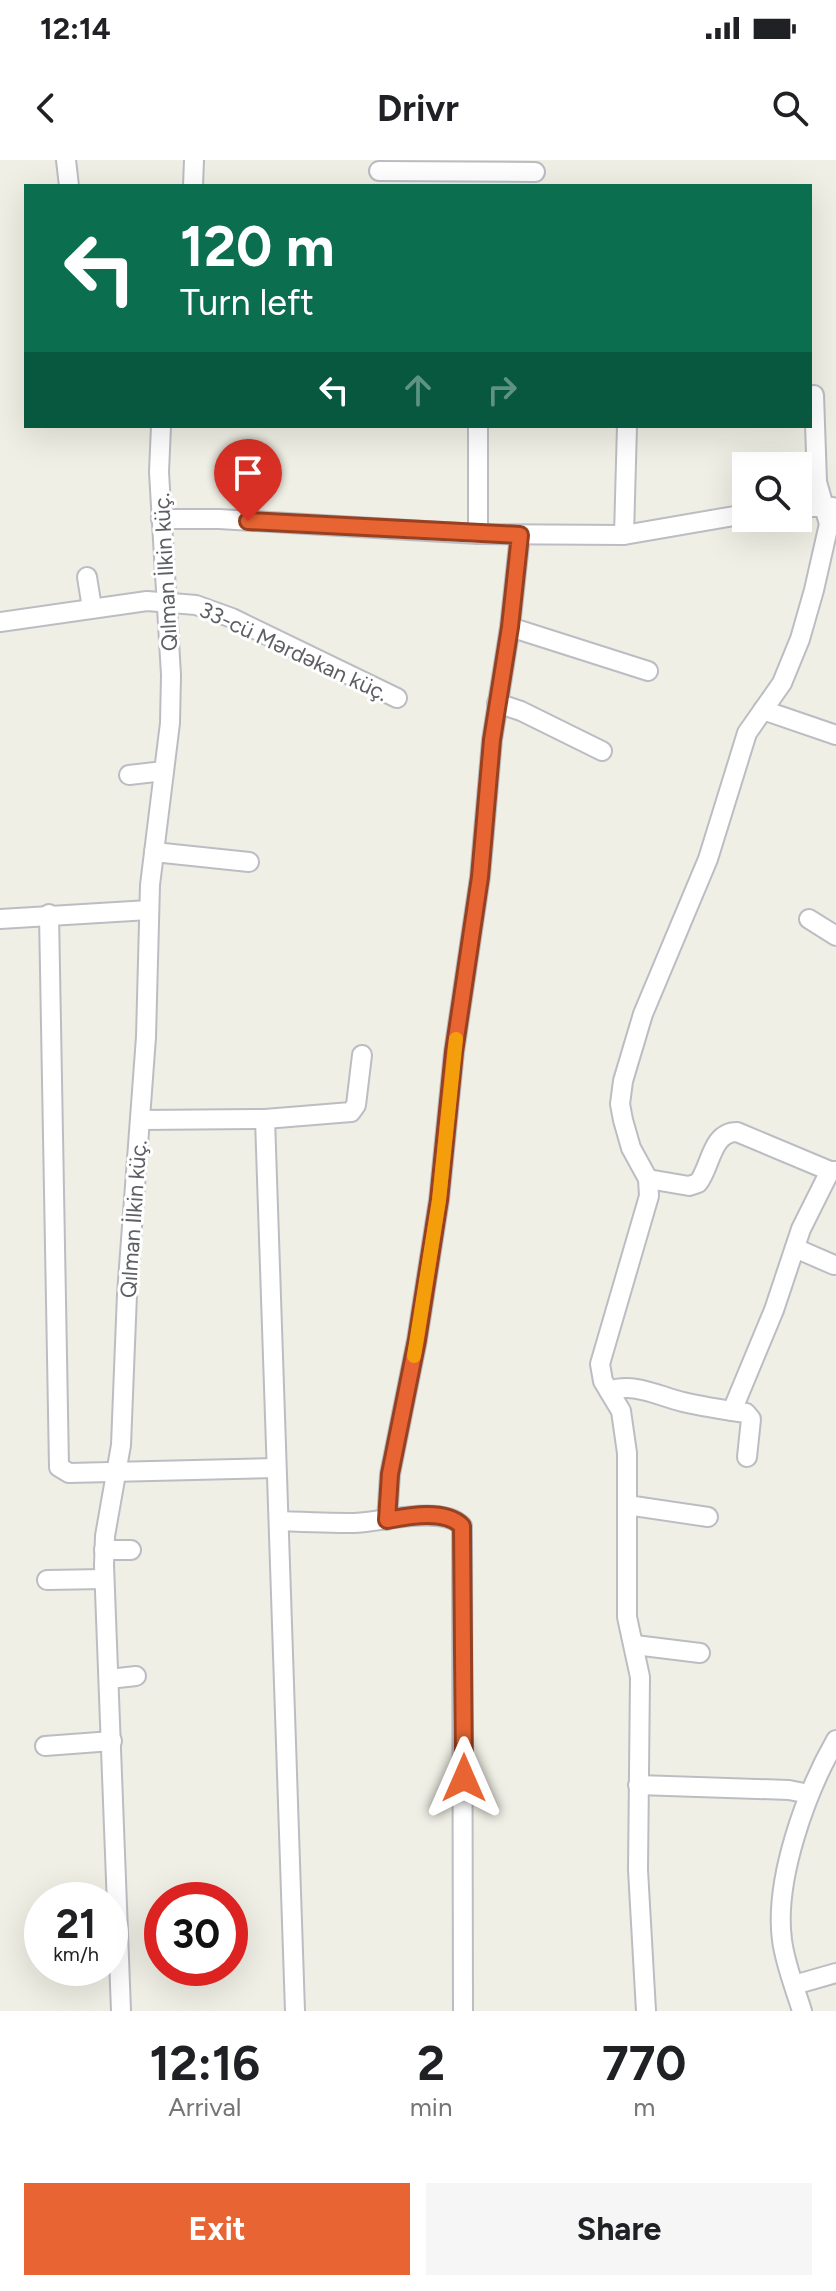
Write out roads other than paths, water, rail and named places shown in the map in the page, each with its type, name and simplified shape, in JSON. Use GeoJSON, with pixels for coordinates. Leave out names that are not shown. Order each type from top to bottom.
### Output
{"type":"FeatureCollection","features":[{"type":"Feature","properties":{"kind":"street"},"geometry":{"type":"LineString","coordinates":[[66,160],[69,184]]}},
{"type":"Feature","properties":{"kind":"street"},"geometry":{"type":"LineString","coordinates":[[193,184],[194,160]]}},
{"type":"Feature","properties":{"kind":"street"},"geometry":{"type":"LineString","coordinates":[[379,171],[535,173]]}},
{"type":"Feature","properties":{"kind":"street"},"geometry":{"type":"LineString","coordinates":[[646,2011],[639,1885],[640,1677],[627,1617],[626,1436],[621,1411],[603,1381],[600,1364],[647,1204],[648,1179],[626,1135],[620,1104],[623,1081],[643,1014],[708,859],[747,733],[782,683],[800,639],[829,532],[830,507],[817,482],[814,395]]}},
{"type":"Feature","properties":{"kind":"street","name":"Qılman İlkin küç."},"geometry":{"type":"LineString","coordinates":[[121,2011],[104,1550],[122,1431],[149,910],[171,695],[161,519],[161,428]]}},
{"type":"Feature","properties":{"kind":"street"},"geometry":{"type":"LineString","coordinates":[[478,428],[478,534]]}},
{"type":"Feature","properties":{"kind":"street"},"geometry":{"type":"LineString","coordinates":[[624,535],[627,428]]}},
{"type":"Feature","properties":{"kind":"street"},"geometry":{"type":"LineString","coordinates":[[161,519],[219,519],[478,534],[624,535],[732,516]]}},
{"type":"Feature","properties":{"kind":"street"},"geometry":{"type":"LineString","coordinates":[[387,1520],[390,1474],[417,1340],[439,1200],[454,1052],[480,877],[497,703],[510,627],[520,535]]}},
{"type":"Feature","properties":{"kind":"street"},"geometry":{"type":"LineString","coordinates":[[87,577],[92,608]]}},
{"type":"Feature","properties":{"kind":"street","name":"33-cü Mərdəkan küç."},"geometry":{"type":"LineString","coordinates":[[0,622],[166,601],[196,605],[232,618],[397,698]]}},
{"type":"Feature","properties":{"kind":"street"},"geometry":{"type":"LineString","coordinates":[[510,627],[648,671]]}},
{"type":"Feature","properties":{"kind":"street"},"geometry":{"type":"LineString","coordinates":[[497,703],[521,711],[602,751]]}},
{"type":"Feature","properties":{"kind":"street"},"geometry":{"type":"LineString","coordinates":[[763,710],[836,735]]}},
{"type":"Feature","properties":{"kind":"street"},"geometry":{"type":"LineString","coordinates":[[129,775],[164,771]]}},
{"type":"Feature","properties":{"kind":"street"},"geometry":{"type":"LineString","coordinates":[[154,852],[249,862]]}},
{"type":"Feature","properties":{"kind":"street"},"geometry":{"type":"LineString","coordinates":[[0,919],[149,910]]}},
{"type":"Feature","properties":{"kind":"street"},"geometry":{"type":"LineString","coordinates":[[49,914],[58,1462],[63,1471],[69,1473],[276,1468]]}},
{"type":"Feature","properties":{"kind":"street"},"geometry":{"type":"LineString","coordinates":[[809,919],[836,936]]}},
{"type":"Feature","properties":{"kind":"street"},"geometry":{"type":"LineString","coordinates":[[140,1120],[265,1119],[351,1112],[356,1105],[362,1055]]}},
{"type":"Feature","properties":{"kind":"street"},"geometry":{"type":"LineString","coordinates":[[265,1119],[295,2011]]}},
{"type":"Feature","properties":{"kind":"street"},"geometry":{"type":"LineString","coordinates":[[648,1179],[689,1186],[698,1183],[719,1140],[730,1132],[737,1132],[833,1171],[801,1229],[732,1411]]}},
{"type":"Feature","properties":{"kind":"street"},"geometry":{"type":"LineString","coordinates":[[795,1248],[834,1265]]}},
{"type":"Feature","properties":{"kind":"street"},"geometry":{"type":"LineString","coordinates":[[609,1391],[632,1387],[683,1402],[746,1413],[751,1419],[747,1457]]}},
{"type":"Feature","properties":{"kind":"street"},"geometry":{"type":"LineString","coordinates":[[627,1505],[708,1517]]}},
{"type":"Feature","properties":{"kind":"street"},"geometry":{"type":"LineString","coordinates":[[279,1521],[353,1523],[437,1516],[458,1521],[464,1534],[463,2011]]}},
{"type":"Feature","properties":{"kind":"street"},"geometry":{"type":"LineString","coordinates":[[104,1550],[131,1550]]}},
{"type":"Feature","properties":{"kind":"street"},"geometry":{"type":"LineString","coordinates":[[47,1580],[104,1579]]}},
{"type":"Feature","properties":{"kind":"street"},"geometry":{"type":"LineString","coordinates":[[635,1645],[700,1653]]}},
{"type":"Feature","properties":{"kind":"street"},"geometry":{"type":"LineString","coordinates":[[109,1679],[136,1676]]}},
{"type":"Feature","properties":{"kind":"street"},"geometry":{"type":"LineString","coordinates":[[802,2011],[782,1938],[782,1904],[793,1847],[809,1794],[836,1740]]}},
{"type":"Feature","properties":{"kind":"street"},"geometry":{"type":"LineString","coordinates":[[45,1746],[112,1741]]}},
{"type":"Feature","properties":{"kind":"street"},"geometry":{"type":"LineString","coordinates":[[638,1785],[789,1790],[809,1794]]}},
{"type":"Feature","properties":{"kind":"street"},"geometry":{"type":"LineString","coordinates":[[794,1985],[836,1973]]}}]}
